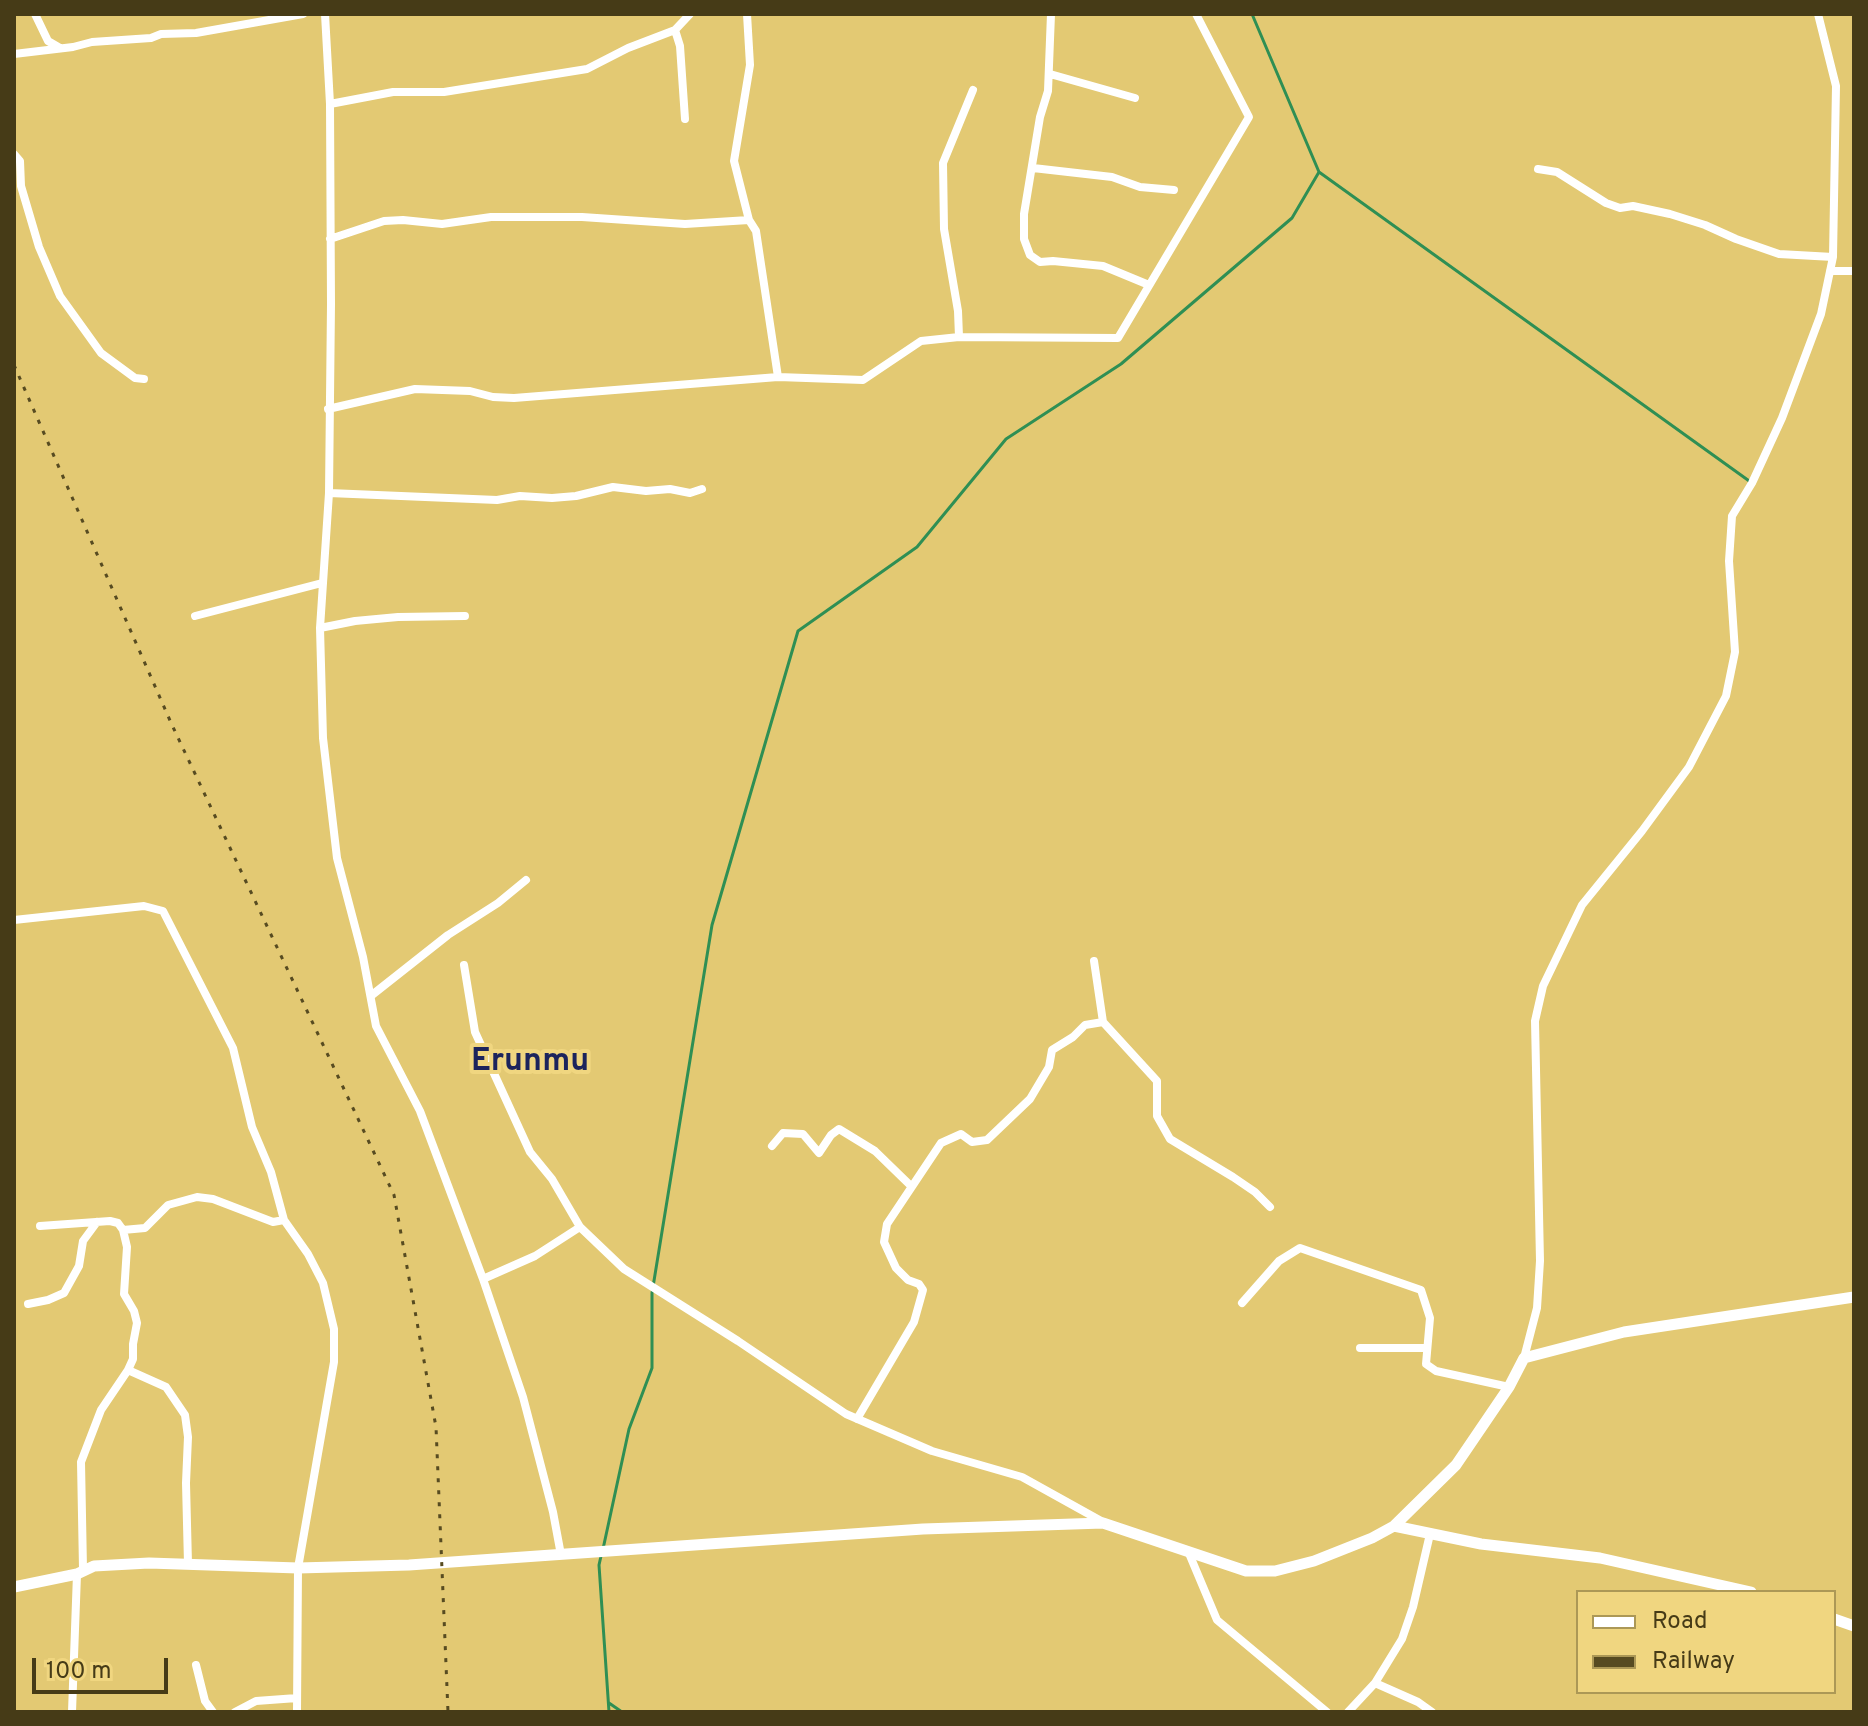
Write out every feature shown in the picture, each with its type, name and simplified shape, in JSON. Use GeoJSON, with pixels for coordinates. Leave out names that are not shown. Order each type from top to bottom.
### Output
{"type":"FeatureCollection","features":[{"type":"Feature","properties":{"kind":"street"},"geometry":{"type":"LineString","coordinates":[[35,14],[48,41],[60,48]]}},
{"type":"Feature","properties":{"kind":"street"},"geometry":{"type":"LineString","coordinates":[[14,54],[92,42],[151,38],[161,34],[196,33],[303,14]]}},
{"type":"Feature","properties":{"kind":"street"},"geometry":{"type":"LineString","coordinates":[[325,14],[330,104],[329,493],[320,628],[323,738],[337,858],[372,995],[376,1026],[420,1111],[483,1279],[523,1397],[561,1555]]}},
{"type":"Feature","properties":{"kind":"street"},"geometry":{"type":"LineString","coordinates":[[330,104],[393,92],[444,92],[587,69],[628,48],[675,30],[690,14]]}},
{"type":"Feature","properties":{"kind":"street"},"geometry":{"type":"LineString","coordinates":[[747,14],[750,65],[734,161],[749,220],[756,231],[778,377]]}},
{"type":"Feature","properties":{"kind":"street"},"geometry":{"type":"LineString","coordinates":[[1051,14],[1048,91],[1040,117],[1024,214],[1024,239],[1030,255],[1040,262],[1103,266],[1149,285]]}},
{"type":"Feature","properties":{"kind":"street"},"geometry":{"type":"LineString","coordinates":[[328,409],[415,389],[470,391],[514,398],[778,377],[863,380],[921,341],[959,337],[1118,338],[1249,117],[1196,14]]}},
{"type":"Feature","properties":{"kind":"street"},"geometry":{"type":"LineString","coordinates":[[464,965],[475,1032],[514,1121],[530,1152],[552,1179],[580,1227],[624,1269],[725,1332],[846,1414],[932,1451],[1022,1477],[1103,1523],[1246,1571],[1275,1571],[1314,1561],[1394,1526],[1456,1465],[1509,1387],[1524,1358],[1538,1293],[1535,1021],[1543,986],[1582,905],[1689,767],[1726,696],[1735,652],[1729,561],[1732,516],[1752,483],[1782,418],[1821,314],[1833,257],[1836,86],[1818,14]]}},
{"type":"Feature","properties":{"kind":"street"},"geometry":{"type":"LineString","coordinates":[[675,30],[680,46],[685,119]]}},
{"type":"Feature","properties":{"kind":"street"},"geometry":{"type":"LineString","coordinates":[[1050,74],[1135,98]]}},
{"type":"Feature","properties":{"kind":"street"},"geometry":{"type":"LineString","coordinates":[[959,337],[958,311],[944,229],[943,163],[973,90]]}},
{"type":"Feature","properties":{"kind":"street"},"geometry":{"type":"LineString","coordinates":[[14,154],[20,161],[21,186],[39,247],[60,296],[101,353],[135,378],[144,379]]}},
{"type":"Feature","properties":{"kind":"street"},"geometry":{"type":"LineString","coordinates":[[1033,168],[1112,177],[1140,187],[1174,190]]}},
{"type":"Feature","properties":{"kind":"street"},"geometry":{"type":"LineString","coordinates":[[1538,169],[1557,172],[1606,203],[1620,208],[1633,206],[1670,214],[1779,254],[1833,257]]}},
{"type":"Feature","properties":{"kind":"street"},"geometry":{"type":"LineString","coordinates":[[330,239],[365,226],[394,221],[442,224],[491,217],[582,217],[685,224],[749,220]]}},
{"type":"Feature","properties":{"kind":"street"},"geometry":{"type":"LineString","coordinates":[[1830,271],[1854,271]]}},
{"type":"Feature","properties":{"kind":"street"},"geometry":{"type":"LineString","coordinates":[[329,493],[497,500],[520,496],[576,496],[613,487],[690,493],[702,489]]}},
{"type":"Feature","properties":{"kind":"street"},"geometry":{"type":"LineString","coordinates":[[195,616],[322,583]]}},
{"type":"Feature","properties":{"kind":"street"},"geometry":{"type":"LineString","coordinates":[[320,628],[398,617],[465,616]]}},
{"type":"Feature","properties":{"kind":"street"},"geometry":{"type":"LineString","coordinates":[[372,995],[448,935],[498,903],[526,880]]}},
{"type":"Feature","properties":{"kind":"street"},"geometry":{"type":"LineString","coordinates":[[14,920],[144,906],[163,911],[233,1048],[252,1127],[271,1172],[284,1220],[308,1254],[323,1283],[334,1329],[334,1362],[298,1568],[297,1712]]}},
{"type":"Feature","properties":{"kind":"street"},"geometry":{"type":"LineString","coordinates":[[1094,961],[1103,1022],[1157,1081],[1157,1116],[1170,1139],[1244,1185],[1270,1207]]}},
{"type":"Feature","properties":{"kind":"street"},"geometry":{"type":"LineString","coordinates":[[857,1419],[914,1322],[923,1290],[896,1268],[884,1242],[887,1224],[941,1143],[961,1134],[972,1142],[987,1140],[1030,1099],[1049,1067],[1052,1050],[1085,1025],[1103,1022]]}},
{"type":"Feature","properties":{"kind":"street"},"geometry":{"type":"LineString","coordinates":[[772,1146],[783,1133],[803,1134],[819,1153],[839,1129],[875,1151],[911,1186]]}},
{"type":"Feature","properties":{"kind":"street"},"geometry":{"type":"LineString","coordinates":[[123,1230],[145,1228],[168,1205],[197,1197],[213,1199],[273,1222],[284,1220]]}},
{"type":"Feature","properties":{"kind":"street"},"geometry":{"type":"LineString","coordinates":[[28,1304],[64,1293],[79,1266],[83,1241],[97,1222]]}},
{"type":"Feature","properties":{"kind":"street"},"geometry":{"type":"LineString","coordinates":[[40,1226],[118,1223],[127,1247],[124,1294],[137,1323],[133,1359],[101,1410],[81,1462],[80,1571],[72,1712]]}},
{"type":"Feature","properties":{"kind":"street"},"geometry":{"type":"LineString","coordinates":[[483,1279],[535,1256],[580,1227]]}},
{"type":"Feature","properties":{"kind":"street"},"geometry":{"type":"LineString","coordinates":[[1242,1303],[1279,1261],[1300,1248],[1421,1290],[1430,1318],[1426,1364],[1436,1371],[1509,1387]]}},
{"type":"Feature","properties":{"kind":"street"},"geometry":{"type":"LineString","coordinates":[[1524,1358],[1624,1332],[1854,1297]]}},
{"type":"Feature","properties":{"kind":"street"},"geometry":{"type":"LineString","coordinates":[[1360,1348],[1426,1348]]}},
{"type":"Feature","properties":{"kind":"street"},"geometry":{"type":"LineString","coordinates":[[128,1370],[166,1387],[185,1415],[188,1437],[188,1564]]}},
{"type":"Feature","properties":{"kind":"street"},"geometry":{"type":"LineString","coordinates":[[14,1587],[80,1571],[149,1563],[298,1568],[409,1565],[923,1529],[1103,1523]]}},
{"type":"Feature","properties":{"kind":"street"},"geometry":{"type":"LineString","coordinates":[[1394,1526],[1481,1544],[1600,1558],[1742,1590]]}},
{"type":"Feature","properties":{"kind":"street"},"geometry":{"type":"LineString","coordinates":[[1348,1712],[1375,1683],[1406,1629],[1430,1534]]}},
{"type":"Feature","properties":{"kind":"street"},"geometry":{"type":"LineString","coordinates":[[1188,1551],[1217,1620],[1327,1712]]}},
{"type":"Feature","properties":{"kind":"street"},"geometry":{"type":"LineString","coordinates":[[196,1665],[205,1701],[213,1712]]}},
{"type":"Feature","properties":{"kind":"street"},"geometry":{"type":"LineString","coordinates":[[1375,1683],[1418,1702],[1432,1712]]}},
{"type":"Feature","properties":{"kind":"street"},"geometry":{"type":"LineString","coordinates":[[235,1712],[256,1701],[297,1698]]}},
{"type":"Feature","properties":{"kind":"waterway"},"geometry":{"type":"LineString","coordinates":[[1252,14],[1319,172],[1752,483]]}},
{"type":"Feature","properties":{"kind":"waterway"},"geometry":{"type":"LineString","coordinates":[[603,1549],[629,1429],[652,1368],[652,1293],[712,925],[798,631],[917,547],[1006,439],[1121,364],[1292,218],[1319,172]]}},
{"type":"Feature","properties":{"kind":"waterway"},"geometry":{"type":"LineString","coordinates":[[601,1556],[599,1565],[609,1712]]}},
{"type":"Feature","properties":{"kind":"waterway"},"geometry":{"type":"LineString","coordinates":[[609,1703],[622,1712]]}},
{"type":"Feature","properties":{"kind":"railway"},"geometry":{"type":"LineString","coordinates":[[14,365],[172,725],[394,1195],[436,1427],[448,1712]]}},
{"type":"Feature","properties":{"kind":"district","name":"Erunmu"},"geometry":{"type":"Point","coordinates":[530,1064]}}]}
